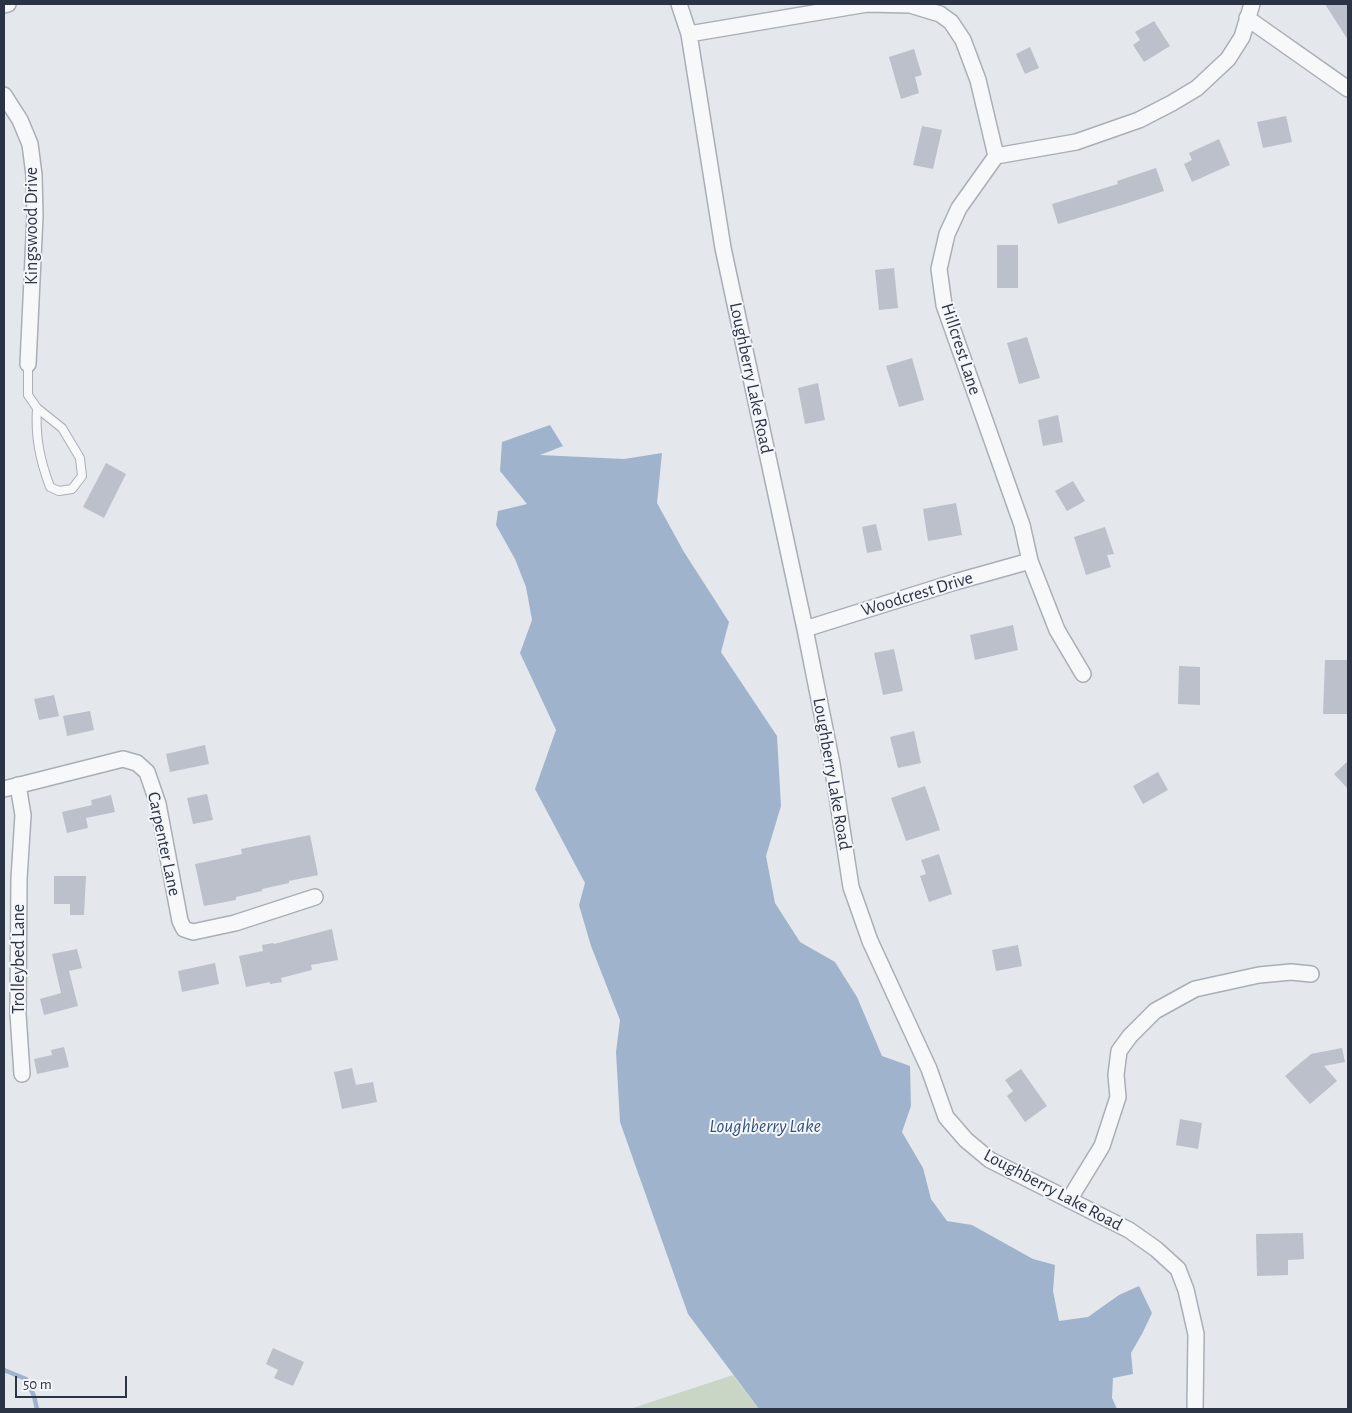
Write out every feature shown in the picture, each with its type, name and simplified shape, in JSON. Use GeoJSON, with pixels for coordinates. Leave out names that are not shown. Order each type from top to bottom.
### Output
{"type":"FeatureCollection","features":[{"type":"Feature","properties":{"kind":"street"},"geometry":{"type":"LineString","coordinates":[[4,5],[8,4]]}},
{"type":"Feature","properties":{"kind":"street","name":"Loughberry Lake Road"},"geometry":{"type":"LineString","coordinates":[[678,4],[689,34],[723,248],[805,629],[832,764],[851,887],[870,941],[930,1069],[946,1118],[966,1140],[990,1160],[1129,1230],[1178,1269],[1186,1290],[1196,1334],[1195,1409]]}},
{"type":"Feature","properties":{"kind":"street"},"geometry":{"type":"LineString","coordinates":[[689,34],[867,4],[910,5],[940,14],[951,22],[963,40],[978,80],[996,156],[1076,142],[1139,120],[1172,103],[1197,88],[1228,59],[1242,37],[1250,11],[1348,89]]}},
{"type":"Feature","properties":{"kind":"street","name":"Kingswood Drive"},"geometry":{"type":"LineString","coordinates":[[4,95],[20,120],[30,144],[34,175],[35,216],[28,364]]}},
{"type":"Feature","properties":{"kind":"street","name":"Hillcrest Lane"},"geometry":{"type":"LineString","coordinates":[[996,156],[959,208],[947,234],[939,269],[944,305],[1022,525],[1030,561],[1057,630],[1083,674]]}},
{"type":"Feature","properties":{"kind":"street","name":"Woodcrest Drive"},"geometry":{"type":"LineString","coordinates":[[805,629],[955,582],[1030,561]]}},
{"type":"Feature","properties":{"kind":"street","name":"Carpenter Lane"},"geometry":{"type":"LineString","coordinates":[[11,787],[123,759],[137,763],[147,772],[158,804],[180,921],[184,929],[194,932],[235,923],[316,897]]}},
{"type":"Feature","properties":{"kind":"street","name":"Trolleybed Lane"},"geometry":{"type":"LineString","coordinates":[[11,787],[23,815],[19,879],[18,1004],[22,1074]]}},
{"type":"Feature","properties":{"kind":"street"},"geometry":{"type":"LineString","coordinates":[[1069,1200],[1102,1146],[1118,1097],[1116,1075],[1119,1051],[1130,1036],[1155,1012],[1195,989],[1259,975],[1292,972],[1310,974]]}},
{"type":"Feature","properties":{"kind":"lane"},"geometry":{"type":"LineString","coordinates":[[28,364],[28,395],[37,408],[62,428],[80,458],[82,476],[72,489],[60,491],[50,486],[41,462],[36,426],[37,408]]}},
{"type":"Feature","properties":{"kind":"green space"},"geometry":{"type":"Polygon","coordinates":[[[733,1375],[759,1409],[630,1409],[733,1375]]]}},
{"type":"Feature","properties":{"kind":"water","name":"Loughberry Lake"},"geometry":{"type":"Polygon","coordinates":[[[550,425],[563,446],[540,455],[624,459],[662,453],[657,503],[684,552],[729,622],[721,652],[777,736],[781,806],[766,856],[775,903],[800,942],[835,962],[857,997],[882,1056],[910,1066],[911,1106],[902,1132],[923,1168],[931,1199],[947,1221],[972,1225],[1033,1259],[1055,1265],[1053,1291],[1059,1321],[1088,1317],[1119,1295],[1139,1286],[1152,1313],[1131,1353],[1133,1374],[1113,1378],[1112,1398],[1117,1409],[759,1409],[688,1314],[620,1122],[616,1052],[620,1020],[591,946],[579,905],[585,883],[535,789],[556,730],[520,653],[532,620],[526,587],[515,559],[496,525],[498,511],[527,504],[500,471],[502,442],[550,425]]]}},
{"type":"Feature","properties":{"kind":"building"},"geometry":{"type":"Polygon","coordinates":[[[1325,4],[1348,4],[1348,40],[1325,4]]]}},
{"type":"Feature","properties":{"kind":"building"},"geometry":{"type":"Polygon","coordinates":[[[1154,21],[1170,46],[1144,62],[1133,45],[1140,40],[1135,32],[1154,21]]]}},
{"type":"Feature","properties":{"kind":"building"},"geometry":{"type":"Polygon","coordinates":[[[1030,47],[1039,68],[1025,74],[1016,54],[1030,47]]]}},
{"type":"Feature","properties":{"kind":"building"},"geometry":{"type":"Polygon","coordinates":[[[914,49],[922,75],[915,77],[919,93],[901,99],[889,57],[914,49]]]}},
{"type":"Feature","properties":{"kind":"building"},"geometry":{"type":"Polygon","coordinates":[[[1286,116],[1292,142],[1263,148],[1257,122],[1286,116]]]}},
{"type":"Feature","properties":{"kind":"building"},"geometry":{"type":"Polygon","coordinates":[[[922,126],[942,130],[933,169],[913,165],[922,126]]]}},
{"type":"Feature","properties":{"kind":"building"},"geometry":{"type":"Polygon","coordinates":[[[1219,139],[1230,165],[1192,182],[1184,164],[1192,160],[1189,153],[1219,139]]]}},
{"type":"Feature","properties":{"kind":"building"},"geometry":{"type":"Polygon","coordinates":[[[1156,168],[1164,191],[1058,224],[1052,204],[1118,184],[1117,181],[1156,168]]]}},
{"type":"Feature","properties":{"kind":"building"},"geometry":{"type":"Polygon","coordinates":[[[997,245],[1018,245],[1018,288],[997,288],[997,245]]]}},
{"type":"Feature","properties":{"kind":"building"},"geometry":{"type":"Polygon","coordinates":[[[894,268],[898,308],[879,310],[875,270],[894,268]]]}},
{"type":"Feature","properties":{"kind":"building"},"geometry":{"type":"Polygon","coordinates":[[[1027,337],[1040,378],[1019,384],[1007,343],[1027,337]]]}},
{"type":"Feature","properties":{"kind":"building"},"geometry":{"type":"Polygon","coordinates":[[[912,358],[924,400],[899,407],[886,366],[912,358]]]}},
{"type":"Feature","properties":{"kind":"building"},"geometry":{"type":"Polygon","coordinates":[[[818,383],[825,420],[805,424],[798,388],[818,383]]]}},
{"type":"Feature","properties":{"kind":"building"},"geometry":{"type":"Polygon","coordinates":[[[1058,415],[1063,442],[1043,446],[1038,420],[1058,415]]]}},
{"type":"Feature","properties":{"kind":"building"},"geometry":{"type":"Polygon","coordinates":[[[106,463],[126,474],[104,518],[83,507],[106,463]]]}},
{"type":"Feature","properties":{"kind":"building"},"geometry":{"type":"Polygon","coordinates":[[[1073,481],[1085,501],[1067,511],[1055,491],[1073,481]]]}},
{"type":"Feature","properties":{"kind":"building"},"geometry":{"type":"Polygon","coordinates":[[[956,503],[962,535],[928,541],[923,509],[956,503]]]}},
{"type":"Feature","properties":{"kind":"building"},"geometry":{"type":"Polygon","coordinates":[[[876,524],[882,550],[867,553],[862,527],[876,524]]]}},
{"type":"Feature","properties":{"kind":"building"},"geometry":{"type":"Polygon","coordinates":[[[1105,527],[1114,554],[1107,555],[1111,567],[1086,575],[1074,537],[1105,527]]]}},
{"type":"Feature","properties":{"kind":"building"},"geometry":{"type":"Polygon","coordinates":[[[1013,625],[1018,650],[975,660],[970,635],[1013,625]]]}},
{"type":"Feature","properties":{"kind":"building"},"geometry":{"type":"Polygon","coordinates":[[[894,649],[903,691],[883,695],[874,653],[894,649]]]}},
{"type":"Feature","properties":{"kind":"building"},"geometry":{"type":"Polygon","coordinates":[[[1325,660],[1348,660],[1348,714],[1323,714],[1325,660]]]}},
{"type":"Feature","properties":{"kind":"building"},"geometry":{"type":"Polygon","coordinates":[[[1179,666],[1200,667],[1200,705],[1178,704],[1179,666]]]}},
{"type":"Feature","properties":{"kind":"building"},"geometry":{"type":"Polygon","coordinates":[[[54,695],[59,716],[39,720],[34,699],[54,695]]]}},
{"type":"Feature","properties":{"kind":"building"},"geometry":{"type":"Polygon","coordinates":[[[90,711],[94,730],[67,736],[63,716],[90,711]]]}},
{"type":"Feature","properties":{"kind":"building"},"geometry":{"type":"Polygon","coordinates":[[[914,731],[921,763],[898,768],[890,737],[914,731]]]}},
{"type":"Feature","properties":{"kind":"building"},"geometry":{"type":"Polygon","coordinates":[[[205,745],[209,764],[170,772],[166,754],[205,745]]]}},
{"type":"Feature","properties":{"kind":"building"},"geometry":{"type":"Polygon","coordinates":[[[1348,761],[1348,789],[1334,774],[1348,761]]]}},
{"type":"Feature","properties":{"kind":"building"},"geometry":{"type":"Polygon","coordinates":[[[1158,772],[1168,790],[1143,804],[1133,786],[1158,772]]]}},
{"type":"Feature","properties":{"kind":"building"},"geometry":{"type":"Polygon","coordinates":[[[925,786],[940,830],[906,841],[891,798],[925,786]]]}},
{"type":"Feature","properties":{"kind":"building"},"geometry":{"type":"Polygon","coordinates":[[[207,794],[213,820],[193,824],[187,798],[207,794]]]}},
{"type":"Feature","properties":{"kind":"building"},"geometry":{"type":"Polygon","coordinates":[[[111,795],[115,812],[86,818],[88,828],[67,833],[62,812],[92,805],[91,800],[111,795]]]}},
{"type":"Feature","properties":{"kind":"building"},"geometry":{"type":"Polygon","coordinates":[[[310,835],[318,875],[262,889],[262,891],[236,897],[236,900],[204,906],[195,864],[242,854],[241,849],[310,835]]]}},
{"type":"Feature","properties":{"kind":"building"},"geometry":{"type":"Polygon","coordinates":[[[939,854],[952,894],[929,902],[920,876],[926,874],[921,860],[939,854]]]}},
{"type":"Feature","properties":{"kind":"building"},"geometry":{"type":"Polygon","coordinates":[[[54,876],[86,876],[84,915],[70,915],[70,904],[54,904],[54,876]]]}},
{"type":"Feature","properties":{"kind":"building"},"geometry":{"type":"Polygon","coordinates":[[[332,929],[338,960],[311,965],[312,970],[281,978],[282,982],[270,984],[270,982],[246,987],[239,956],[263,951],[262,945],[274,944],[332,929]]]}},
{"type":"Feature","properties":{"kind":"building"},"geometry":{"type":"Polygon","coordinates":[[[1018,945],[1022,966],[996,971],[992,950],[1018,945]]]}},
{"type":"Feature","properties":{"kind":"building"},"geometry":{"type":"Polygon","coordinates":[[[77,949],[82,968],[69,971],[78,1006],[44,1015],[40,999],[61,993],[52,954],[77,949]]]}},
{"type":"Feature","properties":{"kind":"building"},"geometry":{"type":"Polygon","coordinates":[[[215,963],[219,984],[182,992],[178,971],[215,963]]]}},
{"type":"Feature","properties":{"kind":"building"},"geometry":{"type":"Polygon","coordinates":[[[64,1047],[69,1067],[37,1074],[34,1059],[52,1055],[51,1050],[64,1047]]]}},
{"type":"Feature","properties":{"kind":"building"},"geometry":{"type":"Polygon","coordinates":[[[1342,1048],[1345,1062],[1324,1066],[1337,1081],[1310,1104],[1285,1076],[1311,1054],[1342,1048]]]}},
{"type":"Feature","properties":{"kind":"building"},"geometry":{"type":"Polygon","coordinates":[[[352,1068],[356,1085],[373,1082],[377,1102],[342,1109],[334,1072],[352,1068]]]}},
{"type":"Feature","properties":{"kind":"building"},"geometry":{"type":"Polygon","coordinates":[[[1021,1069],[1047,1106],[1025,1122],[1007,1096],[1013,1091],[1005,1080],[1021,1069]]]}},
{"type":"Feature","properties":{"kind":"building"},"geometry":{"type":"Polygon","coordinates":[[[1180,1119],[1202,1123],[1198,1149],[1176,1145],[1180,1119]]]}},
{"type":"Feature","properties":{"kind":"building"},"geometry":{"type":"Polygon","coordinates":[[[1303,1233],[1304,1259],[1288,1260],[1288,1275],[1257,1276],[1256,1234],[1303,1233]]]}},
{"type":"Feature","properties":{"kind":"building"},"geometry":{"type":"Polygon","coordinates":[[[273,1348],[304,1362],[293,1386],[274,1378],[278,1370],[266,1364],[273,1348]]]}},
{"type":"Feature","properties":{"kind":"waterway"},"geometry":{"type":"LineString","coordinates":[[4,1370],[26,1379],[34,1396],[37,1409]]}}]}
